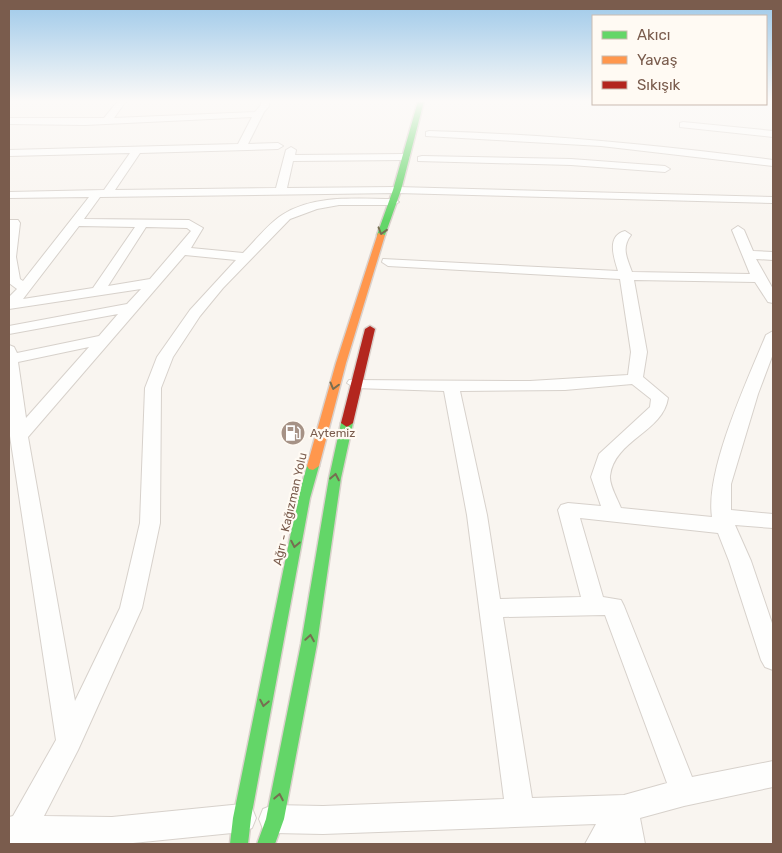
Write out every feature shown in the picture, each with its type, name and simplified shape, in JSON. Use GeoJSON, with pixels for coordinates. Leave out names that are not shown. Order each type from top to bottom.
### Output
{"type":"FeatureCollection","features":[{"type":"Feature","properties":{"kind":"main road","name":"Ağrı - Kağızman Yolu"},"geometry":{"type":"LineString","coordinates":[[234,844],[241,831],[304,498],[341,363],[399,199],[405,157],[410,141]]}},
{"type":"Feature","properties":{"kind":"main road","name":"Ağrı - Kağızman Yolu"},"geometry":{"type":"LineString","coordinates":[[399,199],[415,182],[426,142]]}},
{"type":"Feature","properties":{"kind":"main road"},"geometry":{"type":"LineString","coordinates":[[271,836],[309,644],[335,478],[355,383],[374,318]]}},
{"type":"Feature","properties":{"kind":"street"},"geometry":{"type":"LineString","coordinates":[[242,146],[245,141]]}},
{"type":"Feature","properties":{"kind":"street"},"geometry":{"type":"LineString","coordinates":[[426,142],[464,141]]}},
{"type":"Feature","properties":{"kind":"street"},"geometry":{"type":"LineString","coordinates":[[581,141],[671,150],[749,146],[759,141]]}},
{"type":"Feature","properties":{"kind":"street"},"geometry":{"type":"LineString","coordinates":[[733,141],[749,146],[773,163]]}},
{"type":"Feature","properties":{"kind":"street"},"geometry":{"type":"LineString","coordinates":[[426,142],[571,162],[665,169]]}},
{"type":"Feature","properties":{"kind":"street"},"geometry":{"type":"LineString","coordinates":[[9,153],[278,146]]}},
{"type":"Feature","properties":{"kind":"street"},"geometry":{"type":"LineString","coordinates":[[9,305],[25,288],[75,222],[102,194],[137,150]]}},
{"type":"Feature","properties":{"kind":"street"},"geometry":{"type":"LineString","coordinates":[[665,188],[665,169],[671,150]]}},
{"type":"Feature","properties":{"kind":"street"},"geometry":{"type":"LineString","coordinates":[[281,191],[290,154],[405,157]]}},
{"type":"Feature","properties":{"kind":"street"},"geometry":{"type":"LineString","coordinates":[[415,182],[665,188],[773,200]]}},
{"type":"Feature","properties":{"kind":"street"},"geometry":{"type":"LineString","coordinates":[[9,196],[281,191],[399,199]]}},
{"type":"Feature","properties":{"kind":"street"},"geometry":{"type":"LineString","coordinates":[[15,830],[69,741],[130,608],[144,558],[150,523],[153,388],[156,373],[165,357],[195,313],[276,224],[299,211],[338,202],[399,199]]}},
{"type":"Feature","properties":{"kind":"street"},"geometry":{"type":"LineString","coordinates":[[19,436],[182,251],[197,231],[194,226],[75,222]]}},
{"type":"Feature","properties":{"kind":"street"},"geometry":{"type":"LineString","coordinates":[[14,223],[10,257],[14,281],[25,288]]}},
{"type":"Feature","properties":{"kind":"street"},"geometry":{"type":"LineString","coordinates":[[98,291],[143,223]]}},
{"type":"Feature","properties":{"kind":"street"},"geometry":{"type":"LineString","coordinates":[[738,230],[759,278],[773,300]]}},
{"type":"Feature","properties":{"kind":"street"},"geometry":{"type":"LineString","coordinates":[[625,235],[620,241],[618,250],[626,275],[639,352],[635,379]]}},
{"type":"Feature","properties":{"kind":"street"},"geometry":{"type":"LineString","coordinates":[[182,251],[245,257]]}},
{"type":"Feature","properties":{"kind":"street"},"geometry":{"type":"LineString","coordinates":[[748,255],[773,256]]}},
{"type":"Feature","properties":{"kind":"street"},"geometry":{"type":"LineString","coordinates":[[388,262],[666,278],[759,278]]}},
{"type":"Feature","properties":{"kind":"street"},"geometry":{"type":"LineString","coordinates":[[9,305],[152,283]]}},
{"type":"Feature","properties":{"kind":"street"},"geometry":{"type":"LineString","coordinates":[[9,330],[130,308]]}},
{"type":"Feature","properties":{"kind":"street"},"geometry":{"type":"LineString","coordinates":[[773,335],[750,394],[721,484],[723,521],[740,561],[773,660]]}},
{"type":"Feature","properties":{"kind":"street"},"geometry":{"type":"LineString","coordinates":[[69,741],[19,436],[9,354],[105,339]]}},
{"type":"Feature","properties":{"kind":"street"},"geometry":{"type":"LineString","coordinates":[[355,383],[451,386],[602,383],[635,379],[660,398],[658,409],[608,454],[600,477],[613,513]]}},
{"type":"Feature","properties":{"kind":"street"},"geometry":{"type":"LineString","coordinates":[[451,386],[477,515],[520,812]]}},
{"type":"Feature","properties":{"kind":"street"},"geometry":{"type":"LineString","coordinates":[[594,606],[568,510],[723,521],[773,522]]}},
{"type":"Feature","properties":{"kind":"street"},"geometry":{"type":"LineString","coordinates":[[490,608],[613,606],[684,792]]}},
{"type":"Feature","properties":{"kind":"street"},"geometry":{"type":"LineString","coordinates":[[15,830],[241,831],[271,836],[323,820],[624,809],[684,792],[773,774]]}},
{"type":"Feature","properties":{"kind":"street"},"geometry":{"type":"LineString","coordinates":[[599,844],[624,809]]}},
{"type":"Feature","properties":{"kind":"street"},"geometry":{"type":"LineString","coordinates":[[624,809],[632,844]]}},
{"type":"Feature","properties":{"kind":"traffic: fast"},"geometry":{"type":"LineString","coordinates":[[381,235],[397,190],[410,141]]}},
{"type":"Feature","properties":{"kind":"traffic: fast"},"geometry":{"type":"LineString","coordinates":[[266,844],[275,819],[309,644],[335,478],[347,423]]}},
{"type":"Feature","properties":{"kind":"traffic: fast"},"geometry":{"type":"LineString","coordinates":[[239,844],[242,818],[304,498],[313,466]]}},
{"type":"Feature","properties":{"kind":"traffic: slow"},"geometry":{"type":"LineString","coordinates":[[313,466],[341,363],[381,235]]}},
{"type":"Feature","properties":{"kind":"traffic: jam"},"geometry":{"type":"LineString","coordinates":[[347,423],[370,329]]}},
{"type":"Feature","properties":{"kind":"place","name":"Aytemiz"},"geometry":{"type":"Point","coordinates":[293,433]}}]}
